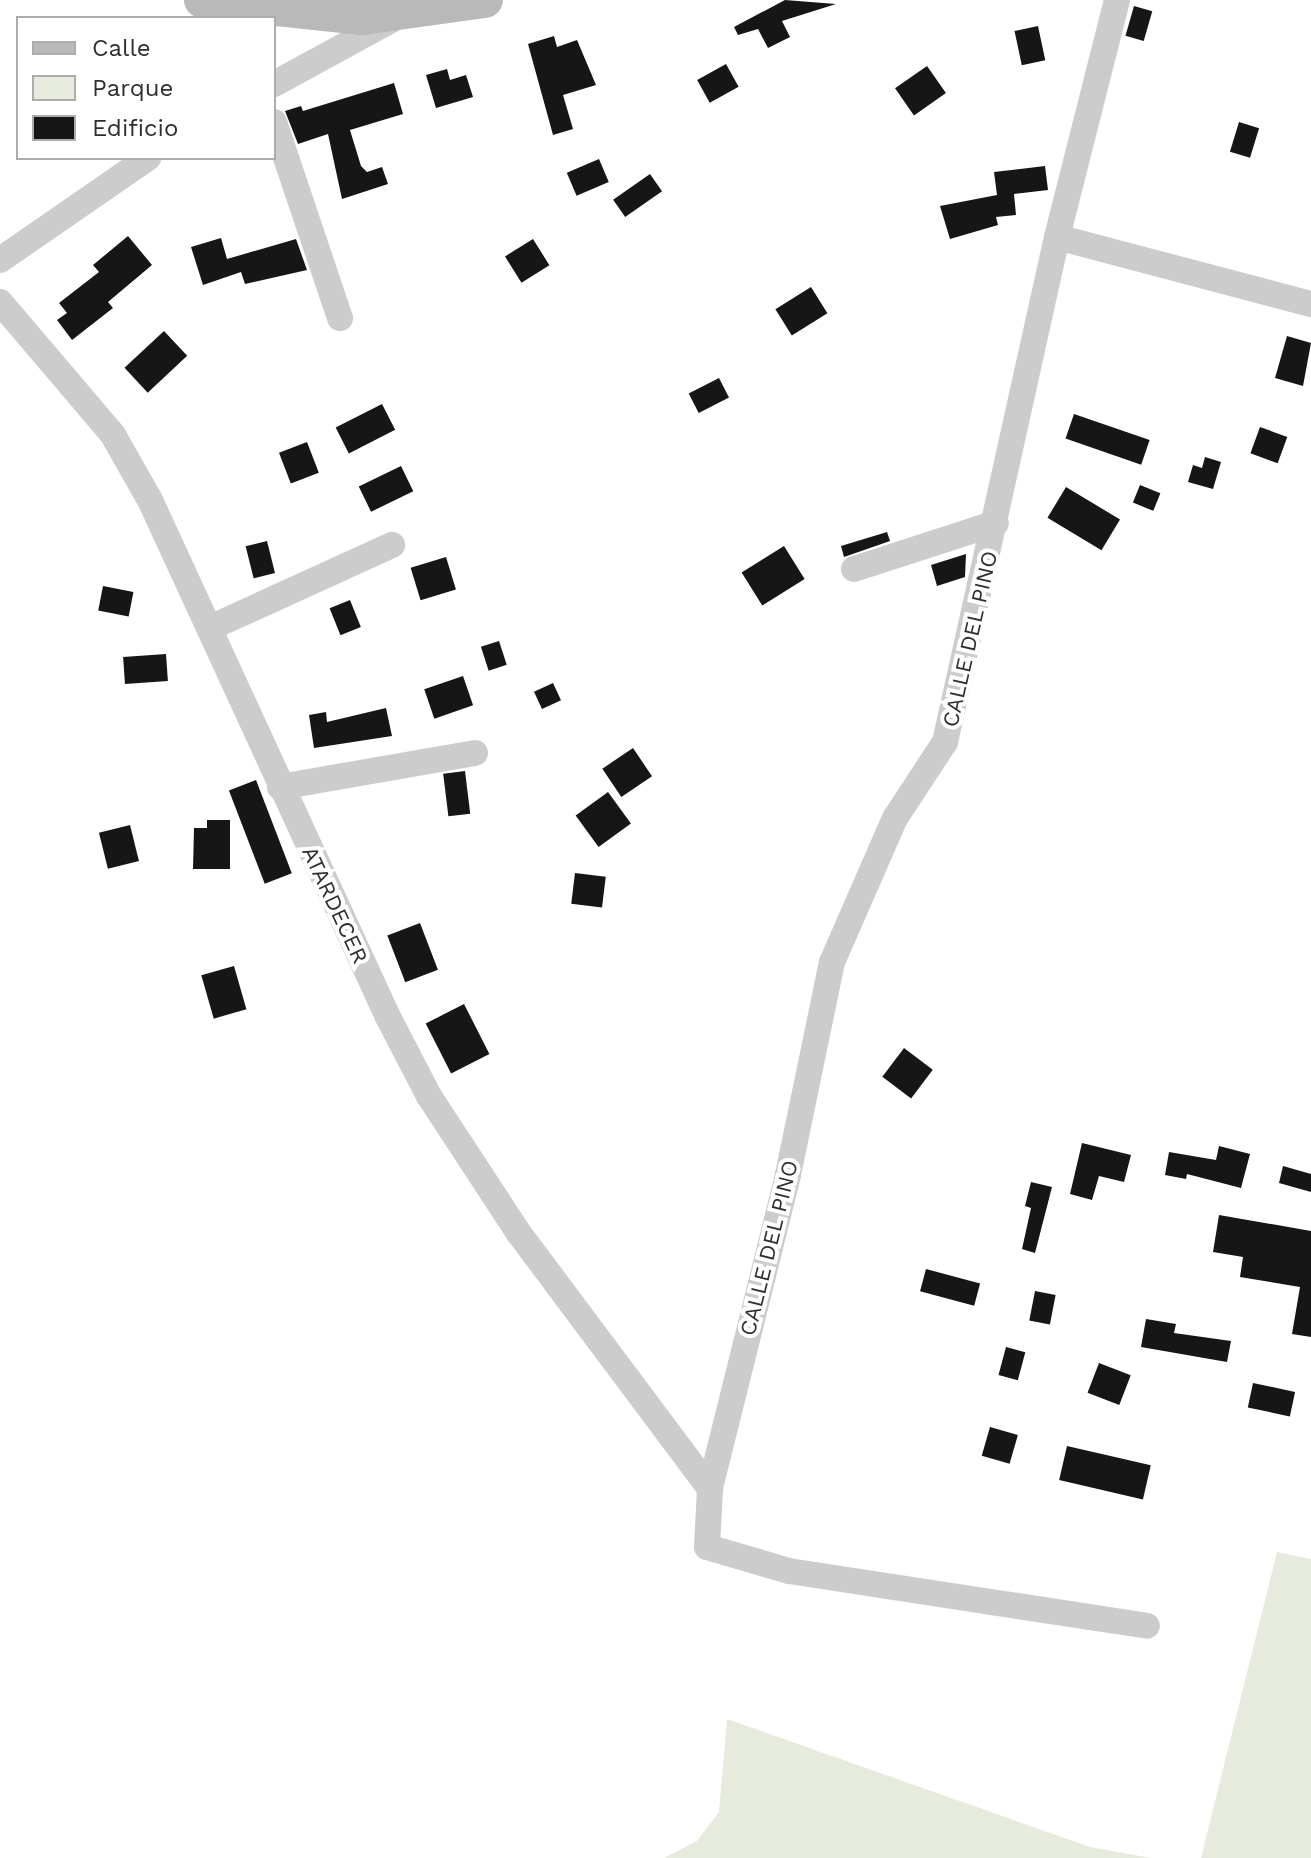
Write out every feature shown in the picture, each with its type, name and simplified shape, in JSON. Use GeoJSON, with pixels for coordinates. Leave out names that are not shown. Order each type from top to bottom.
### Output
{"type":"FeatureCollection","features":[{"type":"Feature","properties":{"kind":"main road"},"geometry":{"type":"LineString","coordinates":[[202,0],[404,14],[485,0]]}},
{"type":"Feature","properties":{"kind":"street","name":"CALLE DEL PINO"},"geometry":{"type":"LineString","coordinates":[[710,1489],[788,1175],[832,962],[895,818],[945,742],[1057,237],[1117,0]]}},
{"type":"Feature","properties":{"kind":"street"},"geometry":{"type":"LineString","coordinates":[[276,83],[404,14]]}},
{"type":"Feature","properties":{"kind":"street"},"geometry":{"type":"LineString","coordinates":[[276,128],[340,318]]}},
{"type":"Feature","properties":{"kind":"street"},"geometry":{"type":"LineString","coordinates":[[0,260],[47,223],[145,160]]}},
{"type":"Feature","properties":{"kind":"street"},"geometry":{"type":"LineString","coordinates":[[1057,237],[1311,304]]}},
{"type":"Feature","properties":{"kind":"street","name":"ATARDECER"},"geometry":{"type":"LineString","coordinates":[[0,302],[113,435],[212,627],[280,787],[429,1096],[518,1232],[710,1489]]}},
{"type":"Feature","properties":{"kind":"street"},"geometry":{"type":"LineString","coordinates":[[854,569],[996,523]]}},
{"type":"Feature","properties":{"kind":"street"},"geometry":{"type":"LineString","coordinates":[[212,627],[392,545]]}},
{"type":"Feature","properties":{"kind":"street"},"geometry":{"type":"LineString","coordinates":[[280,787],[475,753]]}},
{"type":"Feature","properties":{"kind":"street"},"geometry":{"type":"LineString","coordinates":[[710,1489],[707,1547],[789,1571],[1147,1626]]}},
{"type":"Feature","properties":{"kind":"green space"},"geometry":{"type":"Polygon","coordinates":[[[1277,1552],[1311,1559],[1311,1858],[1201,1858],[1277,1552]]]}},
{"type":"Feature","properties":{"kind":"green space"},"geometry":{"type":"Polygon","coordinates":[[[727,1719],[1090,1847],[1151,1858],[664,1858],[697,1841],[719,1812],[727,1719]]]}},
{"type":"Feature","properties":{"kind":"building"},"geometry":{"type":"Polygon","coordinates":[[[785,0],[836,4],[782,21],[790,37],[768,48],[758,29],[738,35],[734,27],[785,0]]]}},
{"type":"Feature","properties":{"kind":"building"},"geometry":{"type":"Polygon","coordinates":[[[1134,6],[1152,11],[1144,41],[1125,36],[1134,6]]]}},
{"type":"Feature","properties":{"kind":"building"},"geometry":{"type":"Polygon","coordinates":[[[1038,26],[1045,60],[1022,65],[1015,31],[1038,26]]]}},
{"type":"Feature","properties":{"kind":"building"},"geometry":{"type":"Polygon","coordinates":[[[554,36],[557,47],[577,40],[596,85],[563,95],[573,129],[553,135],[528,44],[554,36]]]}},
{"type":"Feature","properties":{"kind":"building"},"geometry":{"type":"Polygon","coordinates":[[[726,64],[739,87],[710,103],[697,80],[726,64]]]}},
{"type":"Feature","properties":{"kind":"building"},"geometry":{"type":"Polygon","coordinates":[[[927,66],[946,93],[914,115],[895,88],[927,66]]]}},
{"type":"Feature","properties":{"kind":"building"},"geometry":{"type":"Polygon","coordinates":[[[447,69],[450,80],[466,75],[473,97],[436,108],[426,75],[447,69]]]}},
{"type":"Feature","properties":{"kind":"building"},"geometry":{"type":"Polygon","coordinates":[[[394,83],[403,114],[350,130],[361,166],[367,172],[382,167],[388,184],[342,199],[328,134],[298,144],[285,111],[301,106],[303,111],[394,83]]]}},
{"type":"Feature","properties":{"kind":"building"},"geometry":{"type":"Polygon","coordinates":[[[1239,122],[1259,128],[1250,158],[1230,152],[1239,122]]]}},
{"type":"Feature","properties":{"kind":"building"},"geometry":{"type":"Polygon","coordinates":[[[599,159],[609,182],[577,196],[567,173],[599,159]]]}},
{"type":"Feature","properties":{"kind":"building"},"geometry":{"type":"Polygon","coordinates":[[[1045,166],[1048,190],[1014,194],[1016,215],[996,217],[998,225],[950,239],[940,206],[997,195],[994,172],[1045,166]]]}},
{"type":"Feature","properties":{"kind":"building"},"geometry":{"type":"Polygon","coordinates":[[[650,174],[662,191],[625,217],[613,200],[650,174]]]}},
{"type":"Feature","properties":{"kind":"building"},"geometry":{"type":"Polygon","coordinates":[[[128,236],[152,265],[108,302],[113,308],[72,340],[57,320],[67,313],[59,303],[99,272],[93,265],[128,236]]]}},
{"type":"Feature","properties":{"kind":"building"},"geometry":{"type":"Polygon","coordinates":[[[221,238],[227,259],[296,239],[307,270],[245,284],[241,272],[203,285],[191,247],[221,238]]]}},
{"type":"Feature","properties":{"kind":"building"},"geometry":{"type":"Polygon","coordinates":[[[533,239],[549,265],[521,283],[505,256],[533,239]]]}},
{"type":"Feature","properties":{"kind":"building"},"geometry":{"type":"Polygon","coordinates":[[[811,287],[827,313],[792,336],[775,309],[811,287]]]}},
{"type":"Feature","properties":{"kind":"building"},"geometry":{"type":"Polygon","coordinates":[[[164,331],[187,356],[148,393],[125,368],[164,331]]]}},
{"type":"Feature","properties":{"kind":"building"},"geometry":{"type":"Polygon","coordinates":[[[1287,336],[1311,343],[1303,386],[1275,378],[1287,336]]]}},
{"type":"Feature","properties":{"kind":"building"},"geometry":{"type":"Polygon","coordinates":[[[719,378],[729,398],[699,413],[689,393],[719,378]]]}},
{"type":"Feature","properties":{"kind":"building"},"geometry":{"type":"Polygon","coordinates":[[[382,404],[395,430],[349,453],[336,428],[382,404]]]}},
{"type":"Feature","properties":{"kind":"building"},"geometry":{"type":"Polygon","coordinates":[[[1074,414],[1150,440],[1141,465],[1066,439],[1074,414]]]}},
{"type":"Feature","properties":{"kind":"building"},"geometry":{"type":"Polygon","coordinates":[[[1260,427],[1287,437],[1278,463],[1250,453],[1260,427]]]}},
{"type":"Feature","properties":{"kind":"building"},"geometry":{"type":"Polygon","coordinates":[[[307,442],[319,473],[291,484],[279,453],[307,442]]]}},
{"type":"Feature","properties":{"kind":"building"},"geometry":{"type":"Polygon","coordinates":[[[1205,457],[1221,462],[1213,489],[1188,482],[1193,465],[1202,468],[1205,457]]]}},
{"type":"Feature","properties":{"kind":"building"},"geometry":{"type":"Polygon","coordinates":[[[401,466],[413,491],[371,512],[359,487],[401,466]]]}},
{"type":"Feature","properties":{"kind":"building"},"geometry":{"type":"Polygon","coordinates":[[[1140,485],[1160,493],[1153,511],[1133,503],[1140,485]]]}},
{"type":"Feature","properties":{"kind":"building"},"geometry":{"type":"Polygon","coordinates":[[[1066,487],[1120,519],[1101,550],[1047,518],[1066,487]]]}},
{"type":"Feature","properties":{"kind":"building"},"geometry":{"type":"Polygon","coordinates":[[[887,532],[890,541],[844,557],[841,546],[887,532]]]}},
{"type":"Feature","properties":{"kind":"building"},"geometry":{"type":"Polygon","coordinates":[[[267,541],[275,573],[254,578],[246,546],[267,541]]]}},
{"type":"Feature","properties":{"kind":"building"},"geometry":{"type":"Polygon","coordinates":[[[784,546],[805,579],[762,606],[742,572],[784,546]]]}},
{"type":"Feature","properties":{"kind":"building"},"geometry":{"type":"Polygon","coordinates":[[[966,554],[965,577],[937,586],[931,565],[966,554]]]}},
{"type":"Feature","properties":{"kind":"building"},"geometry":{"type":"Polygon","coordinates":[[[446,557],[456,590],[421,600],[411,568],[446,557]]]}},
{"type":"Feature","properties":{"kind":"building"},"geometry":{"type":"Polygon","coordinates":[[[103,586],[133,592],[129,616],[98,611],[103,586]]]}},
{"type":"Feature","properties":{"kind":"building"},"geometry":{"type":"Polygon","coordinates":[[[350,600],[361,627],[340,635],[330,608],[350,600]]]}},
{"type":"Feature","properties":{"kind":"building"},"geometry":{"type":"Polygon","coordinates":[[[499,641],[507,665],[489,671],[481,647],[499,641]]]}},
{"type":"Feature","properties":{"kind":"building"},"geometry":{"type":"Polygon","coordinates":[[[166,654],[168,681],[125,684],[123,657],[166,654]]]}},
{"type":"Feature","properties":{"kind":"building"},"geometry":{"type":"Polygon","coordinates":[[[463,676],[473,705],[434,719],[424,689],[463,676]]]}},
{"type":"Feature","properties":{"kind":"building"},"geometry":{"type":"Polygon","coordinates":[[[553,683],[561,700],[542,709],[534,692],[553,683]]]}},
{"type":"Feature","properties":{"kind":"building"},"geometry":{"type":"Polygon","coordinates":[[[386,708],[392,736],[314,748],[309,715],[326,712],[327,722],[386,708]]]}},
{"type":"Feature","properties":{"kind":"building"},"geometry":{"type":"Polygon","coordinates":[[[633,748],[652,776],[621,797],[602,769],[633,748]]]}},
{"type":"Feature","properties":{"kind":"building"},"geometry":{"type":"Polygon","coordinates":[[[465,771],[470,814],[448,816],[443,774],[465,771]]]}},
{"type":"Feature","properties":{"kind":"building"},"geometry":{"type":"Polygon","coordinates":[[[256,780],[292,873],[265,884],[229,790],[256,780]]]}},
{"type":"Feature","properties":{"kind":"building"},"geometry":{"type":"Polygon","coordinates":[[[608,792],[631,824],[599,847],[576,816],[608,792]]]}},
{"type":"Feature","properties":{"kind":"building"},"geometry":{"type":"Polygon","coordinates":[[[207,820],[230,820],[230,869],[193,869],[194,828],[207,828],[207,820]]]}},
{"type":"Feature","properties":{"kind":"building"},"geometry":{"type":"Polygon","coordinates":[[[130,825],[139,861],[108,869],[99,833],[130,825]]]}},
{"type":"Feature","properties":{"kind":"building"},"geometry":{"type":"Polygon","coordinates":[[[575,873],[606,877],[602,908],[571,904],[575,873]]]}},
{"type":"Feature","properties":{"kind":"building"},"geometry":{"type":"Polygon","coordinates":[[[420,923],[438,970],[405,982],[387,936],[420,923]]]}},
{"type":"Feature","properties":{"kind":"building"},"geometry":{"type":"Polygon","coordinates":[[[234,966],[246,1009],[214,1019],[201,975],[234,966]]]}},
{"type":"Feature","properties":{"kind":"building"},"geometry":{"type":"Polygon","coordinates":[[[464,1004],[489,1054],[451,1073],[426,1024],[464,1004]]]}},
{"type":"Feature","properties":{"kind":"building"},"geometry":{"type":"Polygon","coordinates":[[[904,1048],[933,1070],[911,1098],[882,1077],[904,1048]]]}},
{"type":"Feature","properties":{"kind":"building"},"geometry":{"type":"Polygon","coordinates":[[[1082,1143],[1131,1155],[1124,1182],[1099,1176],[1092,1200],[1070,1194],[1082,1143]]]}},
{"type":"Feature","properties":{"kind":"building"},"geometry":{"type":"Polygon","coordinates":[[[1219,1146],[1250,1154],[1241,1188],[1187,1174],[1186,1179],[1165,1175],[1169,1152],[1216,1160],[1219,1146]]]}},
{"type":"Feature","properties":{"kind":"building"},"geometry":{"type":"Polygon","coordinates":[[[1283,1166],[1311,1174],[1311,1192],[1279,1183],[1283,1166]]]}},
{"type":"Feature","properties":{"kind":"building"},"geometry":{"type":"Polygon","coordinates":[[[1031,1182],[1052,1187],[1035,1253],[1022,1249],[1031,1208],[1025,1206],[1031,1182]]]}},
{"type":"Feature","properties":{"kind":"building"},"geometry":{"type":"Polygon","coordinates":[[[1219,1215],[1311,1231],[1311,1337],[1292,1334],[1300,1287],[1240,1277],[1243,1257],[1213,1252],[1219,1215]]]}},
{"type":"Feature","properties":{"kind":"building"},"geometry":{"type":"Polygon","coordinates":[[[926,1269],[980,1283],[974,1306],[920,1291],[926,1269]]]}},
{"type":"Feature","properties":{"kind":"building"},"geometry":{"type":"Polygon","coordinates":[[[1035,1291],[1056,1295],[1050,1324],[1029,1320],[1035,1291]]]}},
{"type":"Feature","properties":{"kind":"building"},"geometry":{"type":"Polygon","coordinates":[[[1146,1319],[1176,1324],[1174,1333],[1231,1341],[1227,1362],[1141,1347],[1146,1319]]]}},
{"type":"Feature","properties":{"kind":"building"},"geometry":{"type":"Polygon","coordinates":[[[1006,1347],[1025,1352],[1018,1380],[998,1375],[1006,1347]]]}},
{"type":"Feature","properties":{"kind":"building"},"geometry":{"type":"Polygon","coordinates":[[[1099,1363],[1131,1375],[1119,1405],[1088,1393],[1099,1363]]]}},
{"type":"Feature","properties":{"kind":"building"},"geometry":{"type":"Polygon","coordinates":[[[1253,1383],[1295,1392],[1290,1416],[1248,1407],[1253,1383]]]}},
{"type":"Feature","properties":{"kind":"building"},"geometry":{"type":"Polygon","coordinates":[[[990,1427],[1018,1435],[1010,1464],[982,1456],[990,1427]]]}},
{"type":"Feature","properties":{"kind":"building"},"geometry":{"type":"Polygon","coordinates":[[[1067,1446],[1151,1465],[1143,1499],[1059,1480],[1067,1446]]]}}]}
